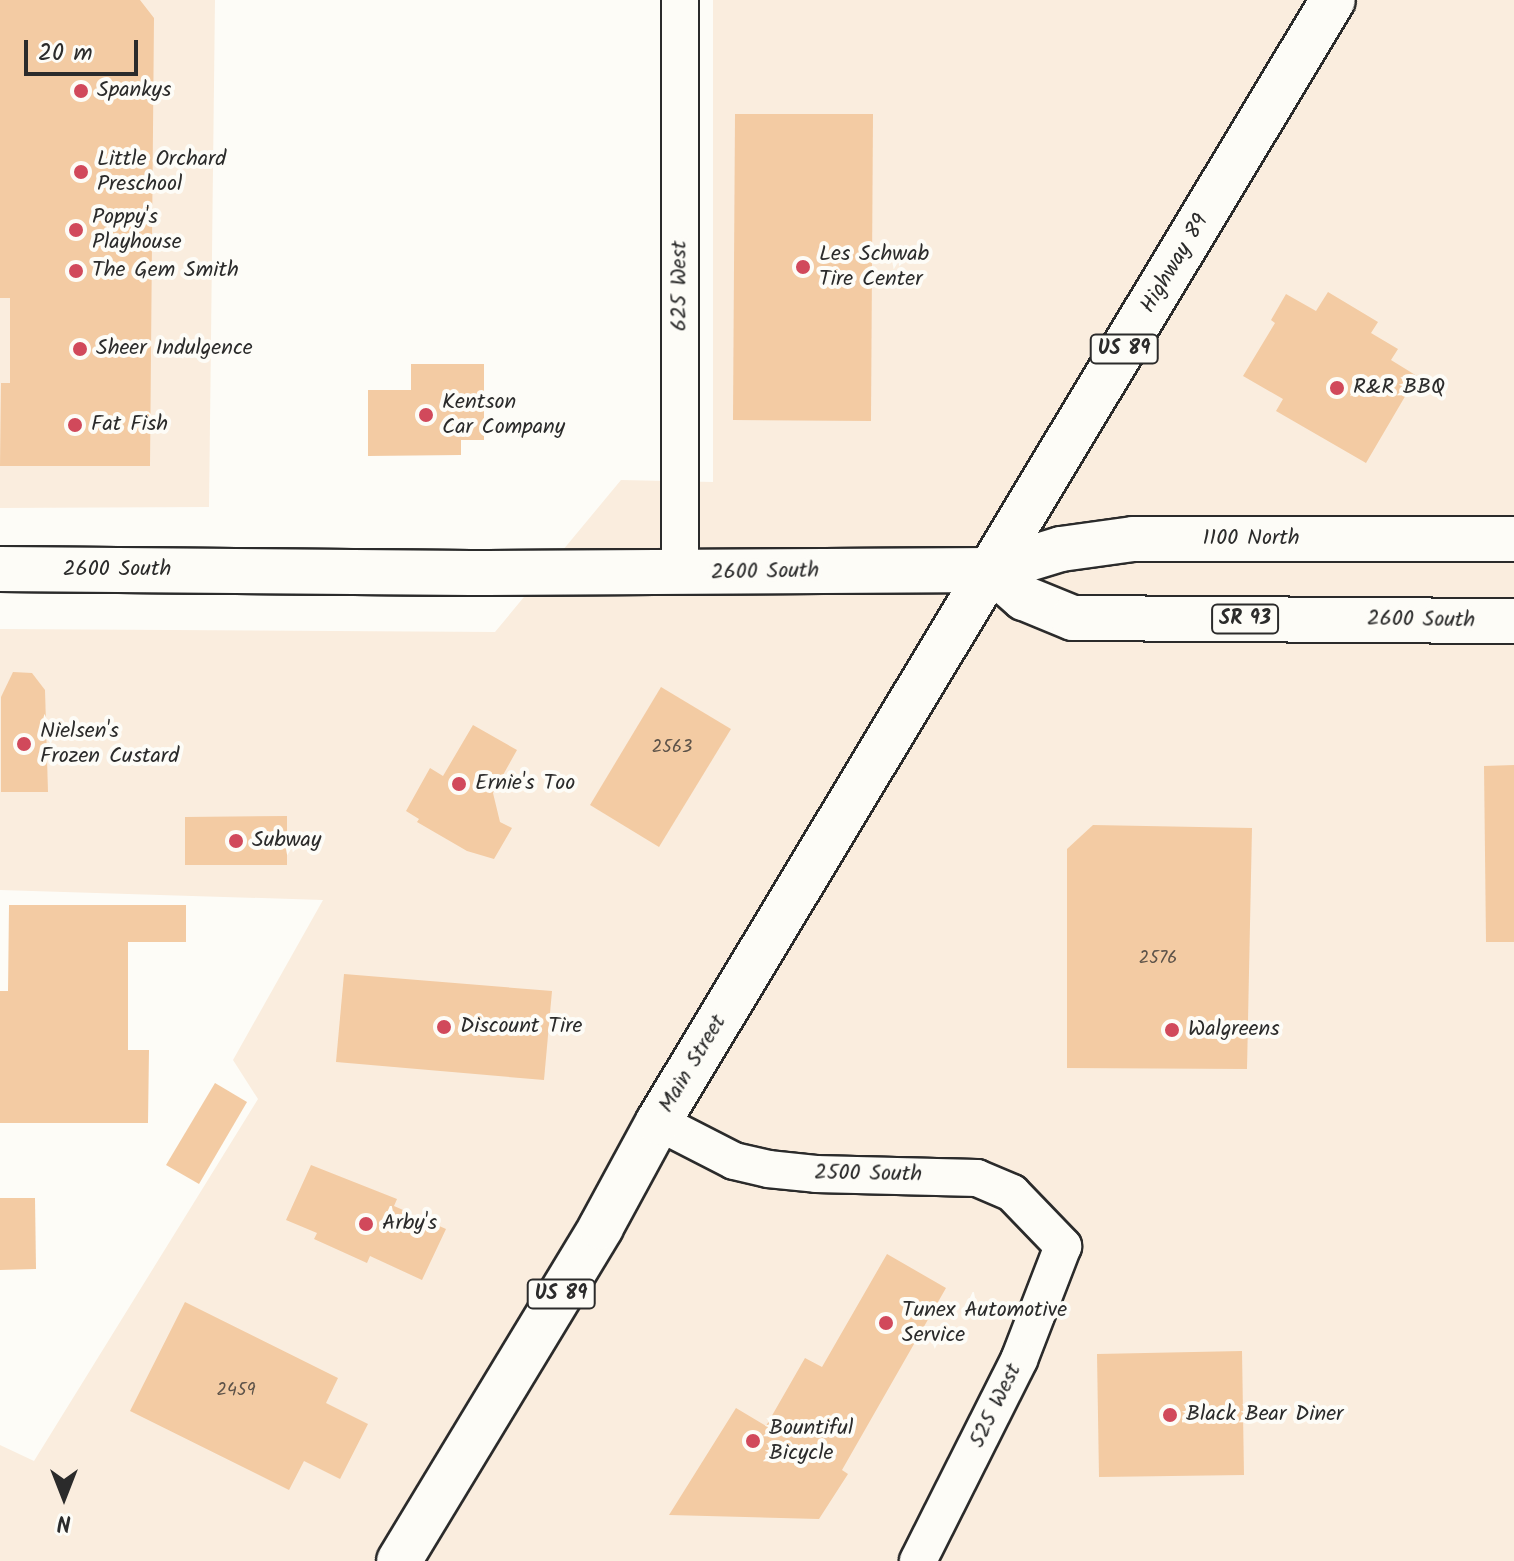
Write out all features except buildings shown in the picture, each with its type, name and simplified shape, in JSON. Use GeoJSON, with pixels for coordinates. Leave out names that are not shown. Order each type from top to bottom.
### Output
{"type":"FeatureCollection","features":[{"type":"Feature","properties":{"kind":"main road","name":"Highway 89"},"geometry":{"type":"LineString","coordinates":[[992,570],[1333,0]]}},
{"type":"Feature","properties":{"kind":"main road","name":"1100 North"},"geometry":{"type":"LineString","coordinates":[[992,570],[1061,549],[1133,539],[1514,539]]}},
{"type":"Feature","properties":{"kind":"main road","name":"2600 South"},"geometry":{"type":"LineString","coordinates":[[0,569],[680,573],[992,570],[1024,598],[1043,609],[1073,618],[1514,621]]}},
{"type":"Feature","properties":{"kind":"main road","name":"Main Street"},"geometry":{"type":"LineString","coordinates":[[399,1561],[601,1227],[658,1122],[992,570]]}},
{"type":"Feature","properties":{"kind":"street","name":"625 West"},"geometry":{"type":"LineString","coordinates":[[680,0],[680,573]]}},
{"type":"Feature","properties":{"kind":"street","name":"2500 South"},"geometry":{"type":"LineString","coordinates":[[658,1122],[734,1161],[768,1169],[816,1174],[977,1178],[1012,1193],[1063,1246]]}},
{"type":"Feature","properties":{"kind":"street","name":"525 West"},"geometry":{"type":"LineString","coordinates":[[918,1561],[1019,1360],[1063,1246]]}},
{"type":"Feature","properties":{"kind":"shaded area"},"geometry":{"type":"Polygon","coordinates":[[[0,0],[215,0],[209,507],[0,508],[0,0]]]}},
{"type":"Feature","properties":{"kind":"shaded area"},"geometry":{"type":"Polygon","coordinates":[[[713,0],[1514,0],[1514,1561],[0,1561],[0,1445],[34,1461],[258,1099],[233,1060],[323,900],[0,890],[0,629],[495,632],[621,480],[713,482],[713,0]]]}},
{"type":"Feature","properties":{"kind":"place","name":"Spankys"},"geometry":{"type":"Point","coordinates":[81,91]}},
{"type":"Feature","properties":{"kind":"place","name":"Little Orchard Preschool"},"geometry":{"type":"Point","coordinates":[81,172]}},
{"type":"Feature","properties":{"kind":"place","name":"Poppy's Playhouse"},"geometry":{"type":"Point","coordinates":[76,230]}},
{"type":"Feature","properties":{"kind":"place","name":"Les Schwab Tire Center"},"geometry":{"type":"Point","coordinates":[803,267]}},
{"type":"Feature","properties":{"kind":"place","name":"The Gem Smith"},"geometry":{"type":"Point","coordinates":[76,271]}},
{"type":"Feature","properties":{"kind":"place","name":"Sheer Indulgence"},"geometry":{"type":"Point","coordinates":[80,349]}},
{"type":"Feature","properties":{"kind":"place","name":"R&R BBQ"},"geometry":{"type":"Point","coordinates":[1337,388]}},
{"type":"Feature","properties":{"kind":"place","name":"Kentson Car Company"},"geometry":{"type":"Point","coordinates":[426,415]}},
{"type":"Feature","properties":{"kind":"place","name":"Fat Fish"},"geometry":{"type":"Point","coordinates":[75,425]}},
{"type":"Feature","properties":{"kind":"place","name":"Nielsen's Frozen Custard"},"geometry":{"type":"Point","coordinates":[24,744]}},
{"type":"Feature","properties":{"kind":"place","name":"Ernie's Too"},"geometry":{"type":"Point","coordinates":[459,784]}},
{"type":"Feature","properties":{"kind":"place","name":"Subway"},"geometry":{"type":"Point","coordinates":[236,841]}},
{"type":"Feature","properties":{"kind":"place","name":"Discount Tire"},"geometry":{"type":"Point","coordinates":[444,1027]}},
{"type":"Feature","properties":{"kind":"place","name":"Walgreens"},"geometry":{"type":"Point","coordinates":[1172,1030]}},
{"type":"Feature","properties":{"kind":"place","name":"Arby's"},"geometry":{"type":"Point","coordinates":[366,1224]}},
{"type":"Feature","properties":{"kind":"place","name":"Tunex Automotive Service"},"geometry":{"type":"Point","coordinates":[886,1323]}},
{"type":"Feature","properties":{"kind":"place","name":"Black Bear Diner"},"geometry":{"type":"Point","coordinates":[1170,1415]}},
{"type":"Feature","properties":{"kind":"place","name":"Bountiful Bicycle"},"geometry":{"type":"Point","coordinates":[753,1441]}}]}
